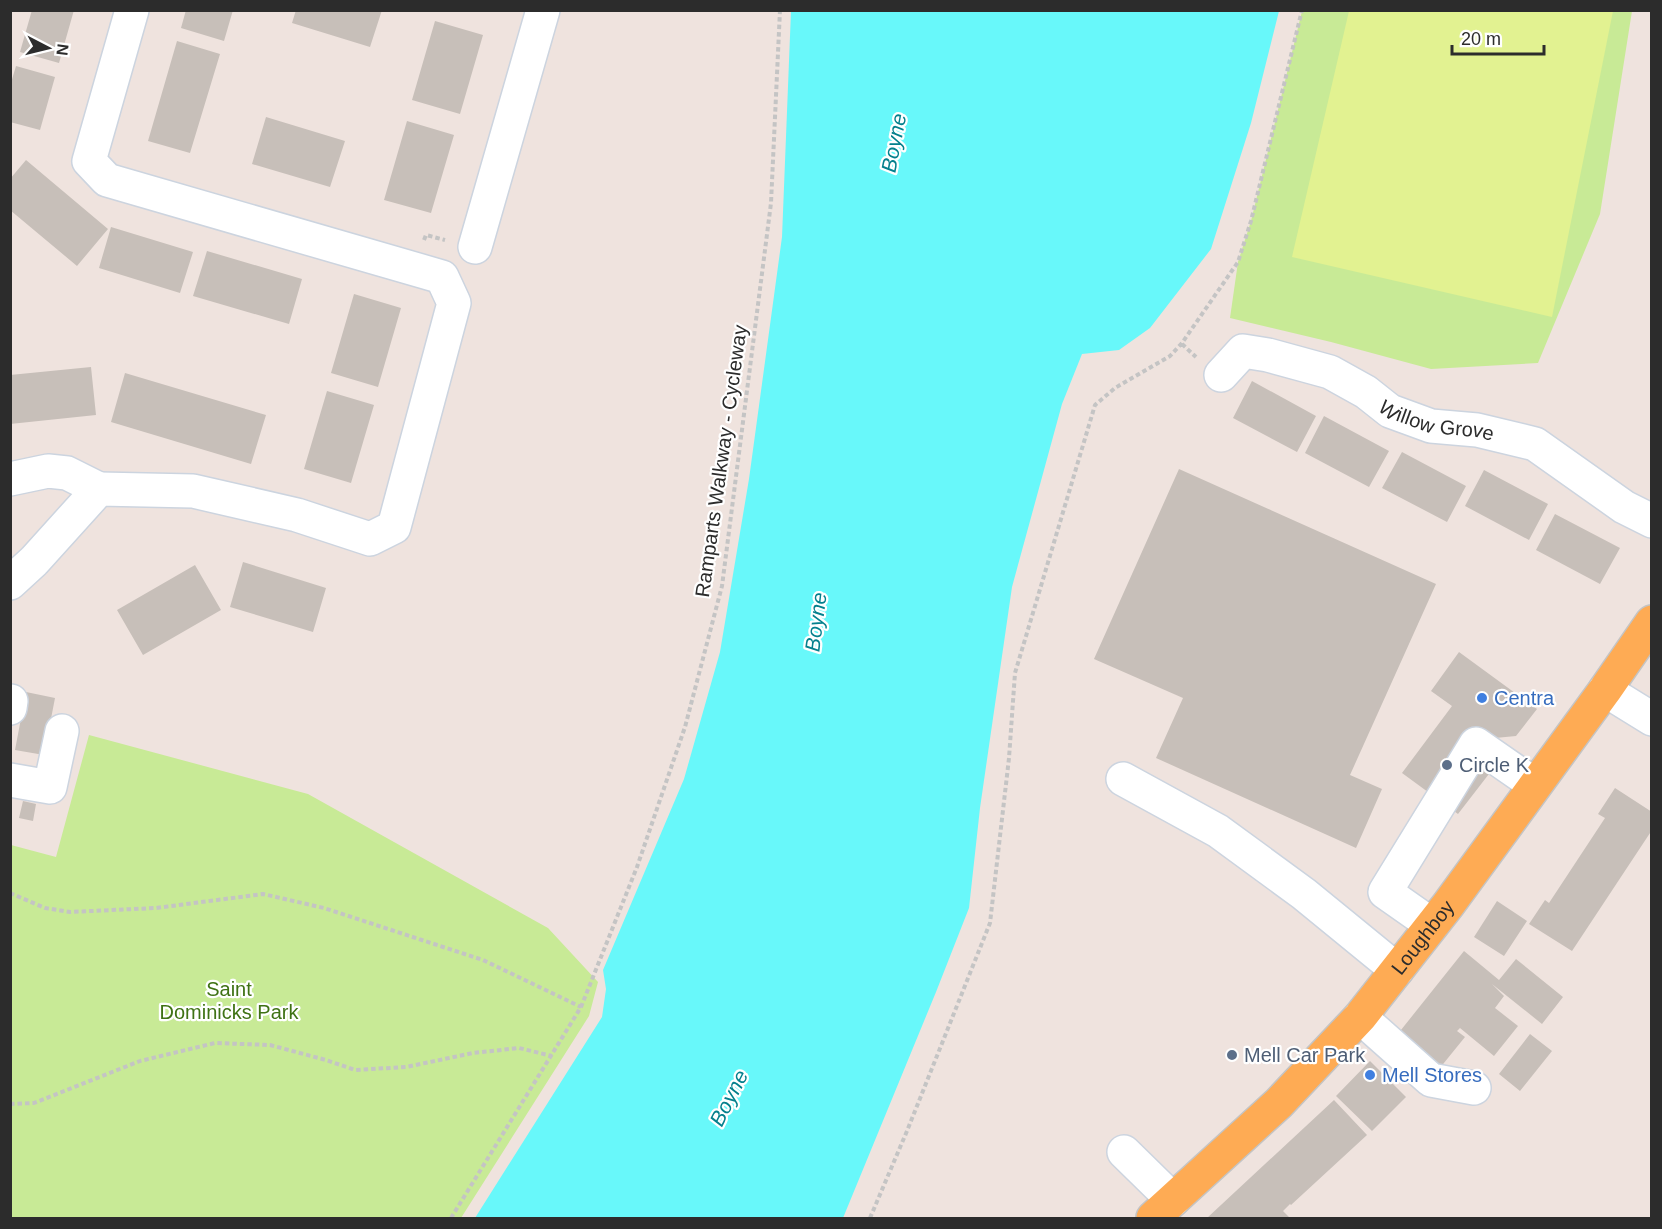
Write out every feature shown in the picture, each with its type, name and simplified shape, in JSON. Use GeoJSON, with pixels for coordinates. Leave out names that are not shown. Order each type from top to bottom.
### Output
{"type":"FeatureCollection","features":[{"type":"Feature","properties":{"kind":"main road","name":"Loughboy"},"geometry":{"type":"LineString","coordinates":[[1163,1209],[1279,1103],[1360,1017],[1432,925],[1605,690],[1652,622]]}},
{"type":"Feature","properties":{"kind":"street"},"geometry":{"type":"LineString","coordinates":[[10,478],[48,471],[67,473],[99,489],[193,491],[297,515],[370,539],[394,527],[454,303],[442,278],[107,180],[89,161],[132,10]]}},
{"type":"Feature","properties":{"kind":"street"},"geometry":{"type":"LineString","coordinates":[[475,247],[543,10]]}},
{"type":"Feature","properties":{"kind":"street","name":"Willow Grove"},"geometry":{"type":"LineString","coordinates":[[1221,375],[1243,351],[1268,355],[1330,372],[1366,392],[1390,411],[1431,426],[1477,430],[1535,444],[1624,507],[1652,522]]}},
{"type":"Feature","properties":{"kind":"street"},"geometry":{"type":"LineString","coordinates":[[10,583],[34,561],[99,489]]}},
{"type":"Feature","properties":{"kind":"street"},"geometry":{"type":"LineString","coordinates":[[1605,690],[1652,719]]}},
{"type":"Feature","properties":{"kind":"street"},"geometry":{"type":"LineString","coordinates":[[10,780],[50,787],[62,731]]}},
{"type":"Feature","properties":{"kind":"street"},"geometry":{"type":"LineString","coordinates":[[1432,925],[1385,892],[1476,744],[1535,785]]}},
{"type":"Feature","properties":{"kind":"street"},"geometry":{"type":"LineString","coordinates":[[1123,779],[1218,831],[1304,894],[1397,970]]}},
{"type":"Feature","properties":{"kind":"street"},"geometry":{"type":"LineString","coordinates":[[1360,1017],[1431,1080],[1474,1088]]}},
{"type":"Feature","properties":{"kind":"street"},"geometry":{"type":"LineString","coordinates":[[1124,1152],[1163,1209]]}},
{"type":"Feature","properties":{"kind":"path","name":"Ramparts Walkway - Cycleway"},"geometry":{"type":"LineString","coordinates":[[451,1218],[581,1007],[638,867],[685,727],[722,586],[771,202],[780,10]]}},
{"type":"Feature","properties":{"kind":"path"},"geometry":{"type":"LineString","coordinates":[[870,1218],[912,1120],[990,923],[1009,758],[1015,673],[1095,405],[1115,388],[1170,356],[1182,344],[1238,262],[1251,221],[1302,10]]}},
{"type":"Feature","properties":{"kind":"path"},"geometry":{"type":"LineString","coordinates":[[10,893],[45,908],[70,912],[156,908],[263,894],[324,908],[483,960],[581,1007]]}},
{"type":"Feature","properties":{"kind":"path"},"geometry":{"type":"LineString","coordinates":[[10,1104],[34,1103],[140,1060],[215,1043],[270,1045],[355,1070],[406,1067],[473,1053],[519,1048],[552,1056]]}},
{"type":"Feature","properties":{"kind":"green space"},"geometry":{"type":"Polygon","coordinates":[[[1302,11],[1632,11],[1600,214],[1538,363],[1431,369],[1230,318],[1238,262],[1251,221],[1302,11]]]}},
{"type":"Feature","properties":{"kind":"green space"},"geometry":{"type":"Polygon","coordinates":[[[1349,11],[1613,11],[1552,317],[1292,257],[1349,11]]]}},
{"type":"Feature","properties":{"kind":"green space","name":"Saint Dominicks Park"},"geometry":{"type":"Polygon","coordinates":[[[89,735],[308,794],[548,928],[598,982],[589,1016],[461,1218],[11,1218],[11,845],[56,857],[89,735]]]}},
{"type":"Feature","properties":{"kind":"water","name":"Boyne"},"geometry":{"type":"Polygon","coordinates":[[[791,11],[1279,11],[1251,123],[1211,249],[1150,328],[1119,350],[1082,354],[1062,404],[1012,587],[980,808],[969,908],[843,1218],[475,1218],[602,1017],[606,989],[603,970],[684,779],[720,652],[749,479],[782,237],[791,11]]]}},
{"type":"Feature","properties":{"kind":"building"},"geometry":{"type":"Polygon","coordinates":[[[32,10],[74,10],[59,63],[20,52],[32,10]]]}},
{"type":"Feature","properties":{"kind":"building"},"geometry":{"type":"Polygon","coordinates":[[[186,10],[233,10],[224,41],[181,28],[186,10]]]}},
{"type":"Feature","properties":{"kind":"building"},"geometry":{"type":"Polygon","coordinates":[[[296,10],[382,10],[370,47],[292,23],[296,10]]]}},
{"type":"Feature","properties":{"kind":"building"},"geometry":{"type":"Polygon","coordinates":[[[435,21],[483,35],[460,114],[412,100],[435,21]]]}},
{"type":"Feature","properties":{"kind":"building"},"geometry":{"type":"Polygon","coordinates":[[[177,41],[220,54],[190,153],[148,141],[177,41]]]}},
{"type":"Feature","properties":{"kind":"building"},"geometry":{"type":"Polygon","coordinates":[[[16,66],[55,77],[40,130],[10,122],[10,86],[16,66]]]}},
{"type":"Feature","properties":{"kind":"building"},"geometry":{"type":"Polygon","coordinates":[[[266,117],[345,141],[330,187],[252,164],[266,117]]]}},
{"type":"Feature","properties":{"kind":"building"},"geometry":{"type":"Polygon","coordinates":[[[407,121],[454,135],[431,213],[384,200],[407,121]]]}},
{"type":"Feature","properties":{"kind":"building"},"geometry":{"type":"Polygon","coordinates":[[[26,160],[108,229],[77,266],[10,210],[10,179],[26,160]]]}},
{"type":"Feature","properties":{"kind":"building"},"geometry":{"type":"Polygon","coordinates":[[[111,227],[193,252],[180,293],[99,268],[111,227]]]}},
{"type":"Feature","properties":{"kind":"building"},"geometry":{"type":"Polygon","coordinates":[[[207,251],[302,279],[289,324],[193,296],[207,251]]]}},
{"type":"Feature","properties":{"kind":"building"},"geometry":{"type":"Polygon","coordinates":[[[354,294],[401,308],[378,387],[331,373],[354,294]]]}},
{"type":"Feature","properties":{"kind":"building"},"geometry":{"type":"Polygon","coordinates":[[[91,367],[96,415],[10,424],[10,375],[91,367]]]}},
{"type":"Feature","properties":{"kind":"building"},"geometry":{"type":"Polygon","coordinates":[[[125,373],[266,415],[251,464],[111,422],[125,373]]]}},
{"type":"Feature","properties":{"kind":"building"},"geometry":{"type":"Polygon","coordinates":[[[1252,381],[1316,416],[1297,452],[1233,418],[1252,381]]]}},
{"type":"Feature","properties":{"kind":"building"},"geometry":{"type":"Polygon","coordinates":[[[327,391],[374,405],[351,483],[304,469],[327,391]]]}},
{"type":"Feature","properties":{"kind":"building"},"geometry":{"type":"Polygon","coordinates":[[[1324,416],[1389,451],[1369,487],[1305,453],[1324,416]]]}},
{"type":"Feature","properties":{"kind":"building"},"geometry":{"type":"Polygon","coordinates":[[[1402,452],[1466,486],[1447,522],[1382,488],[1402,452]]]}},
{"type":"Feature","properties":{"kind":"building"},"geometry":{"type":"Polygon","coordinates":[[[1179,469],[1436,584],[1350,775],[1382,789],[1356,848],[1156,758],[1183,698],[1094,659],[1179,469]]]}},
{"type":"Feature","properties":{"kind":"building"},"geometry":{"type":"Polygon","coordinates":[[[1484,470],[1548,504],[1529,540],[1465,506],[1484,470]]]}},
{"type":"Feature","properties":{"kind":"building"},"geometry":{"type":"Polygon","coordinates":[[[1555,514],[1620,548],[1600,584],[1536,550],[1555,514]]]}},
{"type":"Feature","properties":{"kind":"building"},"geometry":{"type":"Polygon","coordinates":[[[243,562],[326,588],[313,632],[230,607],[243,562]]]}},
{"type":"Feature","properties":{"kind":"building"},"geometry":{"type":"Polygon","coordinates":[[[195,565],[221,610],[143,655],[117,610],[195,565]]]}},
{"type":"Feature","properties":{"kind":"building"},"geometry":{"type":"Polygon","coordinates":[[[1459,652],[1537,709],[1516,736],[1495,738],[1492,770],[1458,814],[1402,773],[1452,706],[1431,691],[1459,652]]]}},
{"type":"Feature","properties":{"kind":"building"},"geometry":{"type":"Polygon","coordinates":[[[26,692],[55,698],[44,755],[15,750],[26,692]]]}},
{"type":"Feature","properties":{"kind":"building"},"geometry":{"type":"Polygon","coordinates":[[[1615,788],[1652,812],[1652,830],[1572,951],[1529,924],[1545,900],[1549,903],[1605,818],[1598,814],[1615,788]]]}},
{"type":"Feature","properties":{"kind":"building"},"geometry":{"type":"Polygon","coordinates":[[[23,801],[36,804],[33,821],[19,818],[23,801]]]}},
{"type":"Feature","properties":{"kind":"building"},"geometry":{"type":"Polygon","coordinates":[[[1497,901],[1527,921],[1504,956],[1474,937],[1497,901]]]}},
{"type":"Feature","properties":{"kind":"building"},"geometry":{"type":"Polygon","coordinates":[[[1464,951],[1499,980],[1516,959],[1563,997],[1542,1024],[1492,984],[1504,996],[1495,1008],[1518,1026],[1494,1056],[1460,1028],[1457,1031],[1465,1037],[1435,1074],[1393,1040],[1464,951]]]}},
{"type":"Feature","properties":{"kind":"building"},"geometry":{"type":"Polygon","coordinates":[[[1530,1034],[1552,1051],[1520,1091],[1499,1074],[1530,1034]]]}},
{"type":"Feature","properties":{"kind":"building"},"geometry":{"type":"Polygon","coordinates":[[[1370,1061],[1406,1097],[1372,1131],[1336,1096],[1370,1061]]]}},
{"type":"Feature","properties":{"kind":"building"},"geometry":{"type":"Polygon","coordinates":[[[1334,1100],[1367,1135],[1283,1211],[1290,1218],[1207,1218],[1334,1100]]]}},
{"type":"Feature","properties":{"kind":"place","name":"Centra"},"geometry":{"type":"Point","coordinates":[1482,698]}},
{"type":"Feature","properties":{"kind":"place","name":"Circle K"},"geometry":{"type":"Point","coordinates":[1447,765]}},
{"type":"Feature","properties":{"kind":"place","name":"Mell Car Park"},"geometry":{"type":"Point","coordinates":[1232,1055]}},
{"type":"Feature","properties":{"kind":"place","name":"Mell Stores"},"geometry":{"type":"Point","coordinates":[1370,1075]}}]}
